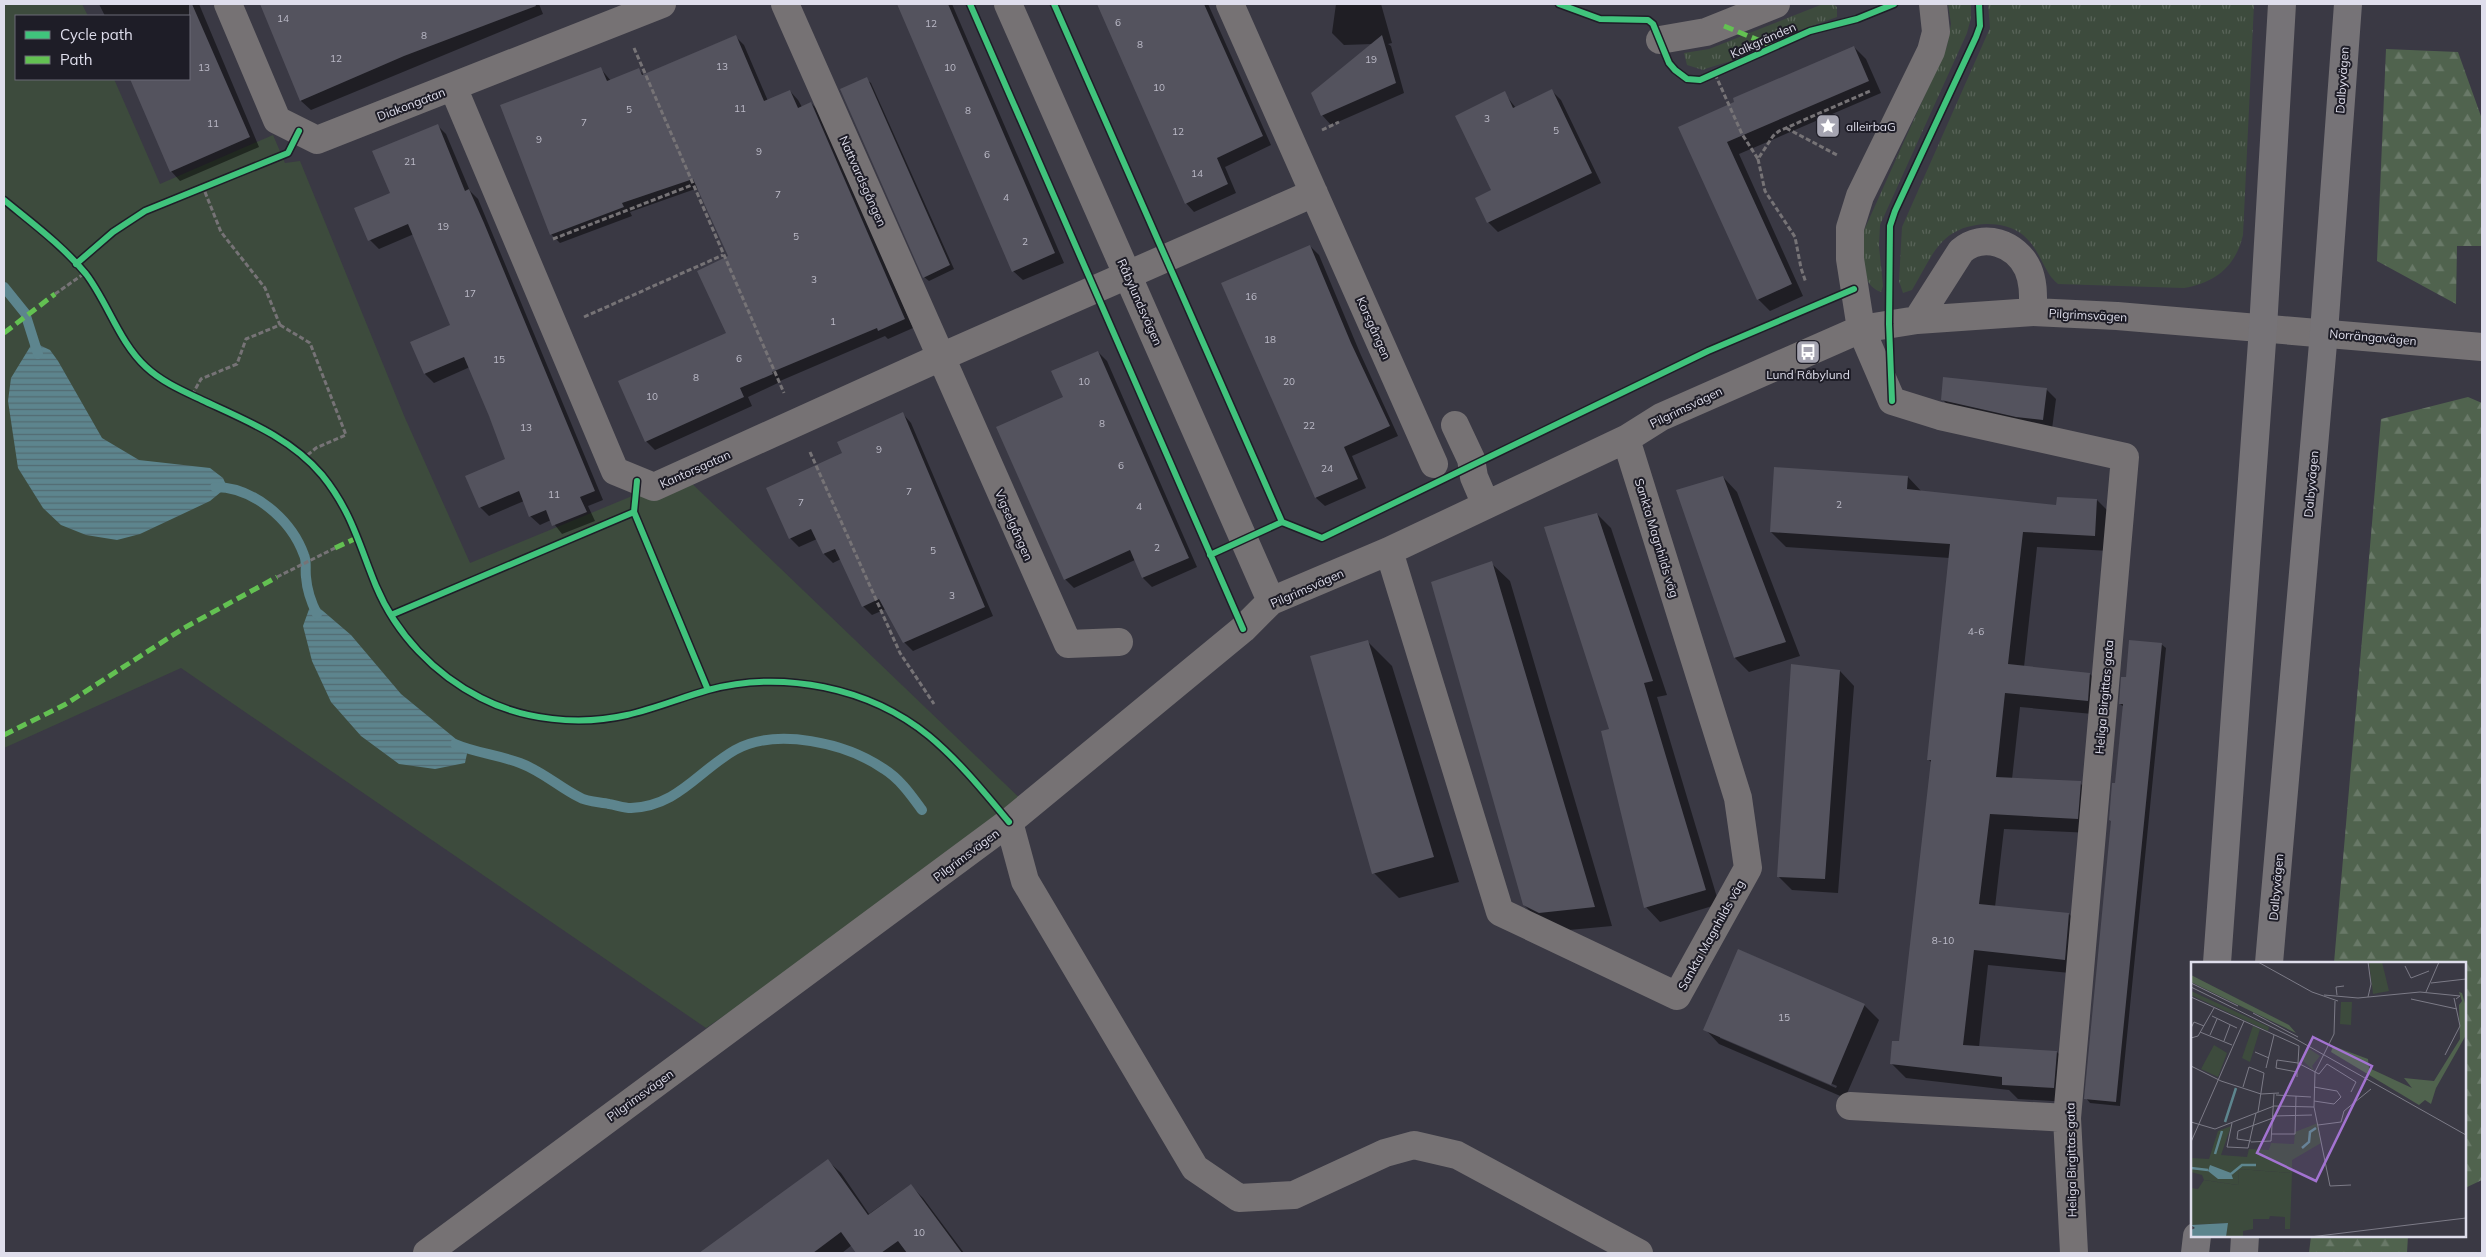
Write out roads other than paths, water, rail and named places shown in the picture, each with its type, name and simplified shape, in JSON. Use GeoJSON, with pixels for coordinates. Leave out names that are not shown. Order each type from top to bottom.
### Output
{"type":"FeatureCollection","features":[{"type":"Feature","properties":{"kind":"main road"},"geometry":{"type":"LineString","coordinates":[[2217,962],[2263,328],[2282,4]]}},
{"type":"Feature","properties":{"kind":"main road","name":"Dalbyvägen"},"geometry":{"type":"LineString","coordinates":[[2269,962],[2324,332],[2348,4]]}},
{"type":"Feature","properties":{"kind":"main road"},"geometry":{"type":"LineString","coordinates":[[2195,1253],[2197,1237]]}},
{"type":"Feature","properties":{"kind":"main road"},"geometry":{"type":"LineString","coordinates":[[2244,1253],[2245,1237]]}},
{"type":"Feature","properties":{"kind":"street","name":"Diakongatan"},"geometry":{"type":"LineString","coordinates":[[228,4],[277,120],[317,140],[662,4]]}},
{"type":"Feature","properties":{"kind":"street","name":"Nattvardsgången"},"geometry":{"type":"LineString","coordinates":[[785,4],[941,357]]}},
{"type":"Feature","properties":{"kind":"street","name":"Råbylundsvägen"},"geometry":{"type":"LineString","coordinates":[[1008,4],[1271,601]]}},
{"type":"Feature","properties":{"kind":"street","name":"Korsgången"},"geometry":{"type":"LineString","coordinates":[[1230,4],[1434,464]]}},
{"type":"Feature","properties":{"kind":"street"},"geometry":{"type":"LineString","coordinates":[[1660,40],[1706,32],[1741,11],[1776,4]]}},
{"type":"Feature","properties":{"kind":"street"},"geometry":{"type":"LineString","coordinates":[[1862,329],[1850,259],[1850,228],[1860,196],[1931,51],[1936,32],[1933,4]]}},
{"type":"Feature","properties":{"kind":"street","name":"Kantorsgatan"},"geometry":{"type":"LineString","coordinates":[[453,87],[615,471],[654,488],[941,357],[1128,276]]}},
{"type":"Feature","properties":{"kind":"street"},"geometry":{"type":"LineString","coordinates":[[1128,276],[1314,193]]}},
{"type":"Feature","properties":{"kind":"street"},"geometry":{"type":"LineString","coordinates":[[1917,320],[1961,251],[1970,243],[1980,241],[1999,243],[2022,260],[2033,283],[2033,312]]}},
{"type":"Feature","properties":{"kind":"street","name":"Pilgrimsvägen"},"geometry":{"type":"LineString","coordinates":[[427,1253],[1009,822],[1243,629],[1271,601],[1389,551],[1486,506],[1626,439],[1661,417],[1862,329],[1917,320],[2033,312],[2118,316],[2263,328]]}},
{"type":"Feature","properties":{"kind":"street","name":"Norrängavägen"},"geometry":{"type":"LineString","coordinates":[[2263,328],[2482,347]]}},
{"type":"Feature","properties":{"kind":"street","name":"Heliga Birgittas gata"},"geometry":{"type":"LineString","coordinates":[[1862,329],[1892,401],[1940,416],[2125,457],[2067,1118],[2074,1253]]}},
{"type":"Feature","properties":{"kind":"street","name":"Vigselgången"},"geometry":{"type":"LineString","coordinates":[[941,357],[966,418],[1068,644],[1119,642]]}},
{"type":"Feature","properties":{"kind":"street"},"geometry":{"type":"LineString","coordinates":[[1455,425],[1471,459],[1474,477],[1486,506]]}},
{"type":"Feature","properties":{"kind":"street","name":"Sankta Magnhilds väg"},"geometry":{"type":"LineString","coordinates":[[1389,551],[1500,912],[1677,996],[1748,868],[1738,798],[1626,439]]}},
{"type":"Feature","properties":{"kind":"street"},"geometry":{"type":"LineString","coordinates":[[1009,822],[1025,881],[1190,1160],[1195,1168],[1202,1173],[1239,1198],[1294,1195],[1385,1152],[1414,1145],[1457,1154],[1639,1253]]}},
{"type":"Feature","properties":{"kind":"street"},"geometry":{"type":"LineString","coordinates":[[1850,1106],[2067,1118]]}},
{"type":"Feature","properties":{"kind":"water"},"geometry":{"type":"Polygon","coordinates":[[[33,342],[50,350],[58,361],[102,438],[139,460],[210,468],[223,478],[227,487],[210,501],[140,534],[117,540],[86,535],[61,525],[43,508],[18,468],[8,401],[11,378],[33,342]]]}},
{"type":"Feature","properties":{"kind":"water"},"geometry":{"type":"Polygon","coordinates":[[[312,601],[351,635],[401,694],[468,749],[465,763],[435,769],[399,764],[361,736],[331,702],[312,661],[303,626],[312,601]]]}},
{"type":"Feature","properties":{"kind":"waterway"},"geometry":{"type":"LineString","coordinates":[[4,287],[25,313],[38,354]]}},
{"type":"Feature","properties":{"kind":"waterway"},"geometry":{"type":"LineString","coordinates":[[215,487],[229,488],[256,499],[269,508],[290,529],[305,557],[307,587],[317,614]]}},
{"type":"Feature","properties":{"kind":"waterway"},"geometry":{"type":"LineString","coordinates":[[455,744],[528,766],[582,799],[631,808],[647,806],[662,801],[687,786],[722,758],[752,743],[791,739],[811,741],[851,752],[884,769],[900,782],[922,810]]}},
{"type":"Feature","properties":{"kind":"place","name":"alleirbaG"},"geometry":{"type":"Point","coordinates":[1828,126]}},
{"type":"Feature","properties":{"kind":"place","name":"Lund Råbylund"},"geometry":{"type":"Point","coordinates":[1808,352]}}]}
